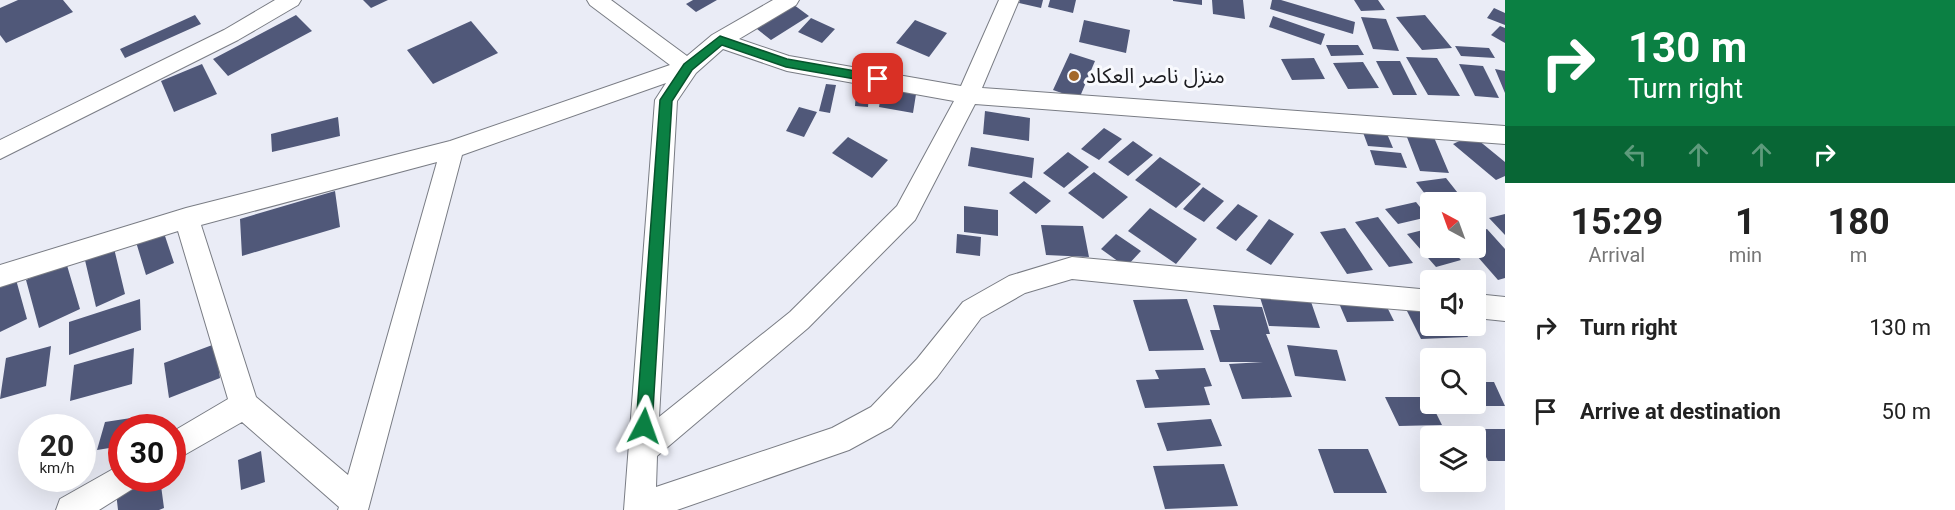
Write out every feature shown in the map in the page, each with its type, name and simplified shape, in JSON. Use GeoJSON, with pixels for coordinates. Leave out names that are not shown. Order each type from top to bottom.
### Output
{"type":"FeatureCollection","features":[{"type":"Feature","properties":{"kind":"street"},"geometry":{"type":"LineString","coordinates":[[0,150],[231,35],[291,0]]}},
{"type":"Feature","properties":{"kind":"street"},"geometry":{"type":"LineString","coordinates":[[597,0],[688,67]]}},
{"type":"Feature","properties":{"kind":"street"},"geometry":{"type":"LineString","coordinates":[[789,0],[720,40],[688,67],[666,100],[639,509],[839,440],[881,417],[927,368],[972,310],[1018,284],[1072,268],[1420,300]]}},
{"type":"Feature","properties":{"kind":"street"},"geometry":{"type":"LineString","coordinates":[[642,450],[799,320],[906,213],[968,95],[1009,0]]}},
{"type":"Feature","properties":{"kind":"street"},"geometry":{"type":"LineString","coordinates":[[720,40],[786,63],[968,95],[1505,135]]}},
{"type":"Feature","properties":{"kind":"street"},"geometry":{"type":"LineString","coordinates":[[0,276],[186,219],[452,149],[688,67]]}},
{"type":"Feature","properties":{"kind":"street"},"geometry":{"type":"LineString","coordinates":[[186,219],[244,405],[354,506],[452,149]]}},
{"type":"Feature","properties":{"kind":"street"},"geometry":{"type":"LineString","coordinates":[[1486,307],[1505,309]]}},
{"type":"Feature","properties":{"kind":"street"},"geometry":{"type":"LineString","coordinates":[[186,440],[244,405]]}},
{"type":"Feature","properties":{"kind":"street"},"geometry":{"type":"LineString","coordinates":[[71,510],[108,487]]}},
{"type":"Feature","properties":{"kind":"building"},"geometry":{"type":"Polygon","coordinates":[[[18,0],[63,0],[73,12],[6,43],[0,35],[0,8],[18,0]]]}},
{"type":"Feature","properties":{"kind":"building"},"geometry":{"type":"Polygon","coordinates":[[[363,0],[388,0],[371,8],[363,0]]]}},
{"type":"Feature","properties":{"kind":"building"},"geometry":{"type":"Polygon","coordinates":[[[693,0],[717,0],[696,12],[686,4],[693,0]]]}},
{"type":"Feature","properties":{"kind":"building"},"geometry":{"type":"Polygon","coordinates":[[[1020,0],[1043,0],[1041,8],[1019,3],[1020,0]]]}},
{"type":"Feature","properties":{"kind":"building"},"geometry":{"type":"Polygon","coordinates":[[[1050,0],[1076,0],[1073,13],[1048,7],[1050,0]]]}},
{"type":"Feature","properties":{"kind":"building"},"geometry":{"type":"Polygon","coordinates":[[[1202,0],[1202,5],[1173,1],[1202,0]]]}},
{"type":"Feature","properties":{"kind":"building"},"geometry":{"type":"Polygon","coordinates":[[[1212,0],[1243,0],[1245,19],[1213,14],[1212,0]]]}},
{"type":"Feature","properties":{"kind":"building"},"geometry":{"type":"Polygon","coordinates":[[[1272,0],[1281,0],[1355,22],[1353,34],[1270,9],[1272,0]]]}},
{"type":"Feature","properties":{"kind":"building"},"geometry":{"type":"Polygon","coordinates":[[[1354,0],[1378,0],[1385,10],[1361,11],[1354,0]]]}},
{"type":"Feature","properties":{"kind":"building"},"geometry":{"type":"Polygon","coordinates":[[[790,2],[809,16],[771,40],[752,25],[790,2]]]}},
{"type":"Feature","properties":{"kind":"building"},"geometry":{"type":"Polygon","coordinates":[[[1494,8],[1505,13],[1505,25],[1487,18],[1494,8]]]}},
{"type":"Feature","properties":{"kind":"building"},"geometry":{"type":"Polygon","coordinates":[[[195,15],[201,24],[125,58],[120,49],[195,15]]]}},
{"type":"Feature","properties":{"kind":"building"},"geometry":{"type":"Polygon","coordinates":[[[296,15],[312,31],[228,76],[213,59],[296,15]]]}},
{"type":"Feature","properties":{"kind":"building"},"geometry":{"type":"Polygon","coordinates":[[[1425,15],[1452,48],[1422,50],[1396,17],[1425,15]]]}},
{"type":"Feature","properties":{"kind":"building"},"geometry":{"type":"Polygon","coordinates":[[[1273,16],[1325,34],[1321,45],[1269,27],[1273,16]]]}},
{"type":"Feature","properties":{"kind":"building"},"geometry":{"type":"Polygon","coordinates":[[[1361,17],[1386,19],[1399,51],[1373,49],[1361,17]]]}},
{"type":"Feature","properties":{"kind":"building"},"geometry":{"type":"Polygon","coordinates":[[[811,18],[835,29],[822,43],[798,32],[811,18]]]}},
{"type":"Feature","properties":{"kind":"building"},"geometry":{"type":"Polygon","coordinates":[[[915,20],[947,33],[929,57],[896,43],[915,20]]]}},
{"type":"Feature","properties":{"kind":"building"},"geometry":{"type":"Polygon","coordinates":[[[1084,20],[1130,30],[1126,53],[1079,42],[1084,20]]]}},
{"type":"Feature","properties":{"kind":"building"},"geometry":{"type":"Polygon","coordinates":[[[471,21],[498,53],[433,84],[407,50],[471,21]]]}},
{"type":"Feature","properties":{"kind":"building"},"geometry":{"type":"Polygon","coordinates":[[[1500,26],[1505,28],[1505,43],[1491,35],[1500,26]]]}},
{"type":"Feature","properties":{"kind":"building"},"geometry":{"type":"Polygon","coordinates":[[[1326,45],[1358,45],[1364,55],[1331,56],[1326,45]]]}},
{"type":"Feature","properties":{"kind":"building"},"geometry":{"type":"Polygon","coordinates":[[[1455,46],[1489,48],[1495,58],[1461,56],[1455,46]]]}},
{"type":"Feature","properties":{"kind":"building","name":"منزل ناصر العكاد"},"geometry":{"type":"Polygon","coordinates":[[[1070,53],[1095,61],[1079,99],[1053,90],[1070,53]]]}},
{"type":"Feature","properties":{"kind":"building"},"geometry":{"type":"Polygon","coordinates":[[[1406,57],[1437,58],[1460,96],[1428,95],[1406,57]]]}},
{"type":"Feature","properties":{"kind":"building"},"geometry":{"type":"Polygon","coordinates":[[[1314,58],[1325,79],[1292,80],[1281,59],[1314,58]]]}},
{"type":"Feature","properties":{"kind":"building"},"geometry":{"type":"Polygon","coordinates":[[[1376,61],[1400,61],[1417,95],[1393,95],[1376,61]]]}},
{"type":"Feature","properties":{"kind":"building"},"geometry":{"type":"Polygon","coordinates":[[[1363,62],[1379,88],[1348,89],[1333,63],[1363,62]]]}},
{"type":"Feature","properties":{"kind":"building"},"geometry":{"type":"Polygon","coordinates":[[[202,64],[217,94],[174,112],[161,81],[202,64]]]}},
{"type":"Feature","properties":{"kind":"building"},"geometry":{"type":"Polygon","coordinates":[[[1459,64],[1483,66],[1499,98],[1475,96],[1459,64]]]}},
{"type":"Feature","properties":{"kind":"building"},"geometry":{"type":"Polygon","coordinates":[[[1495,69],[1505,71],[1505,93],[1495,69]]]}},
{"type":"Feature","properties":{"kind":"building"},"geometry":{"type":"Polygon","coordinates":[[[857,80],[870,81],[868,107],[855,106],[857,80]]]}},
{"type":"Feature","properties":{"kind":"building"},"geometry":{"type":"Polygon","coordinates":[[[883,83],[917,88],[913,113],[879,107],[883,83]]]}},
{"type":"Feature","properties":{"kind":"building"},"geometry":{"type":"Polygon","coordinates":[[[826,84],[836,85],[830,113],[819,111],[826,84]]]}},
{"type":"Feature","properties":{"kind":"building"},"geometry":{"type":"Polygon","coordinates":[[[799,107],[817,112],[804,137],[786,131],[799,107]]]}},
{"type":"Feature","properties":{"kind":"building"},"geometry":{"type":"Polygon","coordinates":[[[985,111],[1030,118],[1029,141],[983,134],[985,111]]]}},
{"type":"Feature","properties":{"kind":"building"},"geometry":{"type":"Polygon","coordinates":[[[338,117],[340,136],[272,152],[271,134],[338,117]]]}},
{"type":"Feature","properties":{"kind":"building"},"geometry":{"type":"Polygon","coordinates":[[[1361,127],[1385,129],[1393,148],[1368,146],[1361,127]]]}},
{"type":"Feature","properties":{"kind":"building"},"geometry":{"type":"Polygon","coordinates":[[[1104,128],[1122,139],[1099,160],[1081,149],[1104,128]]]}},
{"type":"Feature","properties":{"kind":"building"},"geometry":{"type":"Polygon","coordinates":[[[1405,132],[1433,135],[1449,173],[1420,171],[1405,132]]]}},
{"type":"Feature","properties":{"kind":"building"},"geometry":{"type":"Polygon","coordinates":[[[1472,135],[1505,162],[1505,176],[1496,180],[1453,144],[1472,135]]]}},
{"type":"Feature","properties":{"kind":"building"},"geometry":{"type":"Polygon","coordinates":[[[848,137],[888,160],[872,178],[832,153],[848,137]]]}},
{"type":"Feature","properties":{"kind":"building"},"geometry":{"type":"Polygon","coordinates":[[[1133,141],[1153,155],[1128,176],[1108,162],[1133,141]]]}},
{"type":"Feature","properties":{"kind":"building"},"geometry":{"type":"Polygon","coordinates":[[[971,147],[1034,158],[1032,178],[968,166],[971,147]]]}},
{"type":"Feature","properties":{"kind":"building"},"geometry":{"type":"Polygon","coordinates":[[[1370,150],[1401,153],[1407,168],[1375,165],[1370,150]]]}},
{"type":"Feature","properties":{"kind":"building"},"geometry":{"type":"Polygon","coordinates":[[[1068,152],[1089,167],[1064,188],[1043,173],[1068,152]]]}},
{"type":"Feature","properties":{"kind":"building"},"geometry":{"type":"Polygon","coordinates":[[[1160,157],[1201,184],[1176,208],[1135,180],[1160,157]]]}},
{"type":"Feature","properties":{"kind":"building"},"geometry":{"type":"Polygon","coordinates":[[[1094,172],[1128,197],[1103,219],[1068,193],[1094,172]]]}},
{"type":"Feature","properties":{"kind":"building"},"geometry":{"type":"Polygon","coordinates":[[[1446,178],[1457,192],[1424,192],[1416,182],[1446,178]]]}},
{"type":"Feature","properties":{"kind":"building"},"geometry":{"type":"Polygon","coordinates":[[[1024,181],[1051,201],[1036,214],[1009,193],[1024,181]]]}},
{"type":"Feature","properties":{"kind":"building"},"geometry":{"type":"Polygon","coordinates":[[[1203,187],[1224,201],[1204,222],[1183,209],[1203,187]]]}},
{"type":"Feature","properties":{"kind":"building"},"geometry":{"type":"Polygon","coordinates":[[[335,191],[340,227],[242,256],[240,219],[335,191]]]}},
{"type":"Feature","properties":{"kind":"building"},"geometry":{"type":"Polygon","coordinates":[[[1416,202],[1420,207],[1420,219],[1398,224],[1385,209],[1416,202]]]}},
{"type":"Feature","properties":{"kind":"building"},"geometry":{"type":"Polygon","coordinates":[[[1238,204],[1258,216],[1236,241],[1216,228],[1238,204]]]}},
{"type":"Feature","properties":{"kind":"building"},"geometry":{"type":"Polygon","coordinates":[[[964,206],[998,210],[998,236],[964,232],[964,206]]]}},
{"type":"Feature","properties":{"kind":"building"},"geometry":{"type":"Polygon","coordinates":[[[1150,208],[1197,239],[1176,264],[1128,231],[1150,208]]]}},
{"type":"Feature","properties":{"kind":"building"},"geometry":{"type":"Polygon","coordinates":[[[1505,214],[1505,235],[1489,218],[1505,214]]]}},
{"type":"Feature","properties":{"kind":"building"},"geometry":{"type":"Polygon","coordinates":[[[1378,217],[1413,263],[1389,267],[1355,222],[1378,217]]]}},
{"type":"Feature","properties":{"kind":"building"},"geometry":{"type":"Polygon","coordinates":[[[1269,219],[1294,234],[1271,265],[1246,250],[1269,219]]]}},
{"type":"Feature","properties":{"kind":"building"},"geometry":{"type":"Polygon","coordinates":[[[1041,225],[1083,226],[1089,257],[1046,255],[1041,225]]]}},
{"type":"Feature","properties":{"kind":"building"},"geometry":{"type":"Polygon","coordinates":[[[1345,228],[1373,270],[1347,274],[1320,232],[1345,228]]]}},
{"type":"Feature","properties":{"kind":"building"},"geometry":{"type":"Polygon","coordinates":[[[1486,229],[1505,249],[1505,278],[1498,280],[1479,258],[1486,258],[1486,229]]]}},
{"type":"Feature","properties":{"kind":"building"},"geometry":{"type":"Polygon","coordinates":[[[163,230],[174,263],[146,275],[136,242],[163,230]]]}},
{"type":"Feature","properties":{"kind":"building"},"geometry":{"type":"Polygon","coordinates":[[[1420,231],[1420,249],[1407,234],[1420,231]]]}},
{"type":"Feature","properties":{"kind":"building"},"geometry":{"type":"Polygon","coordinates":[[[957,234],[981,237],[980,256],[956,253],[957,234]]]}},
{"type":"Feature","properties":{"kind":"building"},"geometry":{"type":"Polygon","coordinates":[[[1116,234],[1141,251],[1126,267],[1101,249],[1116,234]]]}},
{"type":"Feature","properties":{"kind":"building"},"geometry":{"type":"Polygon","coordinates":[[[113,244],[125,294],[96,307],[84,256],[113,244]]]}},
{"type":"Feature","properties":{"kind":"building"},"geometry":{"type":"Polygon","coordinates":[[[1428,258],[1459,258],[1461,260],[1436,267],[1428,258]]]}},
{"type":"Feature","properties":{"kind":"building"},"geometry":{"type":"Polygon","coordinates":[[[66,262],[80,309],[39,328],[26,280],[66,262]]]}},
{"type":"Feature","properties":{"kind":"building"},"geometry":{"type":"Polygon","coordinates":[[[15,276],[27,319],[0,332],[0,282],[15,276]]]}},
{"type":"Feature","properties":{"kind":"building"},"geometry":{"type":"Polygon","coordinates":[[[1258,291],[1308,293],[1320,328],[1269,326],[1258,291]]]}},
{"type":"Feature","properties":{"kind":"building"},"geometry":{"type":"Polygon","coordinates":[[[1380,293],[1394,321],[1347,322],[1335,294],[1380,293]]]}},
{"type":"Feature","properties":{"kind":"building"},"geometry":{"type":"Polygon","coordinates":[[[140,299],[141,330],[69,355],[69,322],[140,299]]]}},
{"type":"Feature","properties":{"kind":"building"},"geometry":{"type":"Polygon","coordinates":[[[1187,299],[1204,350],[1149,351],[1133,300],[1187,299]]]}},
{"type":"Feature","properties":{"kind":"building"},"geometry":{"type":"Polygon","coordinates":[[[1420,302],[1420,336],[1468,337],[1421,339],[1403,303],[1420,302]]]}},
{"type":"Feature","properties":{"kind":"building"},"geometry":{"type":"Polygon","coordinates":[[[1213,305],[1262,307],[1270,334],[1266,334],[1292,397],[1242,399],[1229,364],[1263,362],[1220,362],[1210,330],[1220,330],[1213,305]]]}},
{"type":"Feature","properties":{"kind":"building"},"geometry":{"type":"Polygon","coordinates":[[[215,344],[220,378],[169,398],[164,363],[215,344]]]}},
{"type":"Feature","properties":{"kind":"building"},"geometry":{"type":"Polygon","coordinates":[[[1287,345],[1337,350],[1346,381],[1295,376],[1287,345]]]}},
{"type":"Feature","properties":{"kind":"building"},"geometry":{"type":"Polygon","coordinates":[[[51,346],[46,386],[0,399],[6,358],[51,346]]]}},
{"type":"Feature","properties":{"kind":"building"},"geometry":{"type":"Polygon","coordinates":[[[134,348],[132,384],[70,401],[74,365],[134,348]]]}},
{"type":"Feature","properties":{"kind":"building"},"geometry":{"type":"Polygon","coordinates":[[[1205,368],[1212,386],[1204,387],[1210,405],[1145,408],[1136,380],[1159,379],[1155,370],[1205,368]]]}},
{"type":"Feature","properties":{"kind":"building"},"geometry":{"type":"Polygon","coordinates":[[[1486,382],[1494,382],[1505,406],[1486,406],[1486,382]]]}},
{"type":"Feature","properties":{"kind":"building"},"geometry":{"type":"Polygon","coordinates":[[[1385,397],[1420,397],[1420,414],[1436,414],[1442,425],[1399,426],[1385,397]]]}},
{"type":"Feature","properties":{"kind":"building"},"geometry":{"type":"Polygon","coordinates":[[[1211,419],[1222,446],[1167,451],[1157,423],[1211,419]]]}},
{"type":"Feature","properties":{"kind":"building"},"geometry":{"type":"Polygon","coordinates":[[[105,422],[108,422],[108,448],[97,450],[105,422]]]}},
{"type":"Feature","properties":{"kind":"building"},"geometry":{"type":"Polygon","coordinates":[[[1486,429],[1505,429],[1505,461],[1488,461],[1486,429]]]}},
{"type":"Feature","properties":{"kind":"building"},"geometry":{"type":"Polygon","coordinates":[[[1318,449],[1368,449],[1387,493],[1334,493],[1318,449]]]}},
{"type":"Feature","properties":{"kind":"building"},"geometry":{"type":"Polygon","coordinates":[[[261,451],[265,482],[241,490],[238,460],[261,451]]]}},
{"type":"Feature","properties":{"kind":"building"},"geometry":{"type":"Polygon","coordinates":[[[1224,464],[1238,506],[1165,509],[1153,466],[1224,464]]]}},
{"type":"Feature","properties":{"kind":"building"},"geometry":{"type":"Polygon","coordinates":[[[116,492],[162,492],[164,508],[118,510],[116,492]]]}},
{"type":"Feature","properties":{"kind":"place","name":"منزل ناصر العكاد"},"geometry":{"type":"Point","coordinates":[1074,76]}},
{"type":"Feature","properties":{"kind":"route"},"geometry":{"type":"LineString","coordinates":[[644,426],[666,100],[688,67],[720,40],[786,63],[878,79]]}}]}
